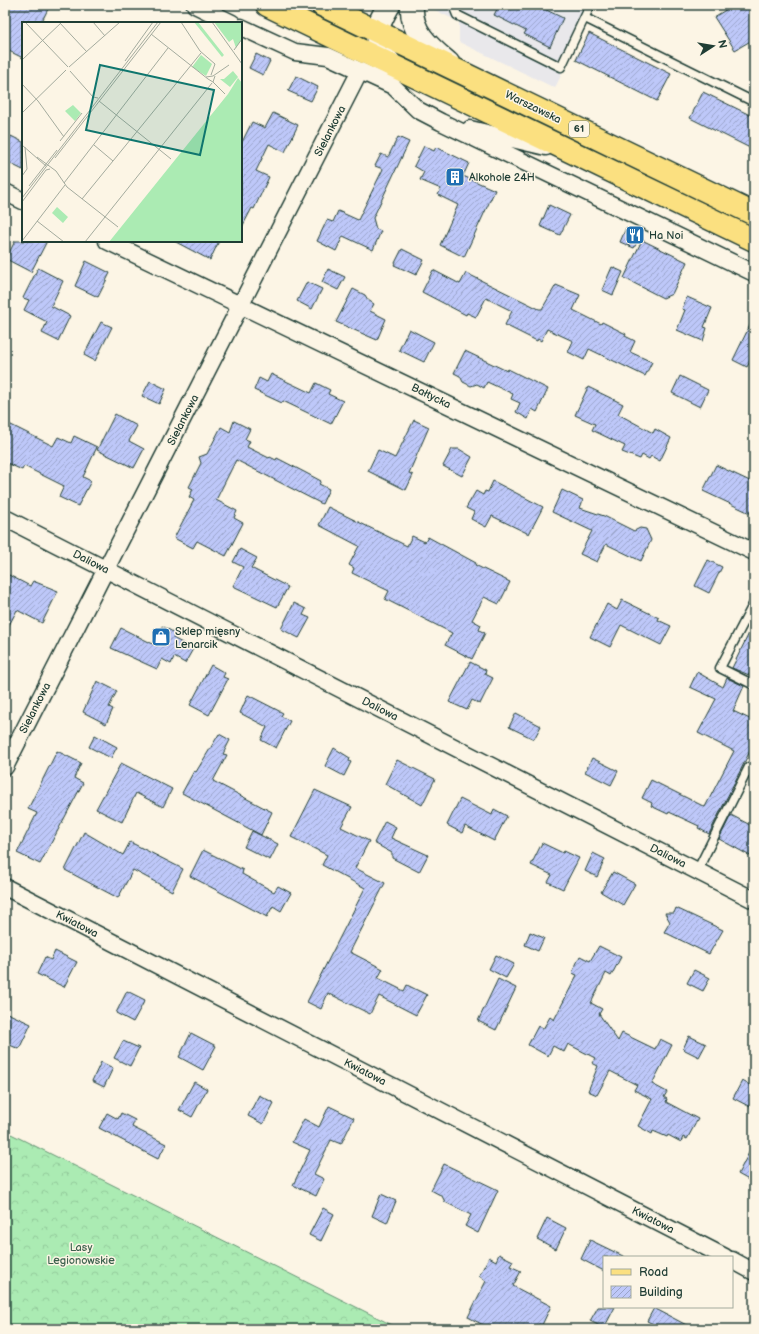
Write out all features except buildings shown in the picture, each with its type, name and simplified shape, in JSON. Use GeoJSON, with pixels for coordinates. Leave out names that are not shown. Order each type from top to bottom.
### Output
{"type":"FeatureCollection","features":[{"type":"Feature","properties":{"kind":"main road","name":"61"},"geometry":{"type":"LineString","coordinates":[[267,5],[390,63],[754,240]]}},
{"type":"Feature","properties":{"kind":"main road","name":"Warszawska"},"geometry":{"type":"LineString","coordinates":[[322,5],[754,214]]}},
{"type":"Feature","properties":{"kind":"street"},"geometry":{"type":"LineString","coordinates":[[195,5],[230,22]]}},
{"type":"Feature","properties":{"kind":"street"},"geometry":{"type":"LineString","coordinates":[[389,5],[376,32],[382,53],[390,63]]}},
{"type":"Feature","properties":{"kind":"street"},"geometry":{"type":"LineString","coordinates":[[412,5],[411,14],[416,31],[429,47],[456,71]]}},
{"type":"Feature","properties":{"kind":"street"},"geometry":{"type":"LineString","coordinates":[[242,27],[295,52],[328,56],[393,86],[418,110],[441,122],[754,273]]}},
{"type":"Feature","properties":{"kind":"street","name":"Sielankowa"},"geometry":{"type":"LineString","coordinates":[[5,768],[360,71]]}},
{"type":"Feature","properties":{"kind":"street"},"geometry":{"type":"LineString","coordinates":[[441,122],[577,154]]}},
{"type":"Feature","properties":{"kind":"street"},"geometry":{"type":"LineString","coordinates":[[5,192],[22,200]]}},
{"type":"Feature","properties":{"kind":"street","name":"Bałtycka"},"geometry":{"type":"LineString","coordinates":[[109,242],[754,552]]}},
{"type":"Feature","properties":{"kind":"street","name":"Daliowa"},"geometry":{"type":"LineString","coordinates":[[5,518],[754,900]]}},
{"type":"Feature","properties":{"kind":"street","name":"Kwiatowa"},"geometry":{"type":"LineString","coordinates":[[5,887],[723,1256]]}},
{"type":"Feature","properties":{"kind":"street"},"geometry":{"type":"LineString","coordinates":[[733,1261],[754,1272]]}},
{"type":"Feature","properties":{"kind":"lane"},"geometry":{"type":"LineString","coordinates":[[453,5],[457,14],[561,67],[585,18],[590,6],[588,5]]}},
{"type":"Feature","properties":{"kind":"lane"},"geometry":{"type":"LineString","coordinates":[[585,18],[754,102]]}},
{"type":"Feature","properties":{"kind":"lane"},"geometry":{"type":"LineString","coordinates":[[754,603],[720,668],[754,685]]}},
{"type":"Feature","properties":{"kind":"lane"},"geometry":{"type":"LineString","coordinates":[[697,871],[749,767],[754,770]]}},
{"type":"Feature","properties":{"kind":"shaded area"},"geometry":{"type":"Polygon","coordinates":[[[430,5],[594,5],[555,88],[459,42],[459,22],[429,7],[430,5]]]}},
{"type":"Feature","properties":{"kind":"green space","name":"Lasy Legionowskie"},"geometry":{"type":"Polygon","coordinates":[[[5,1131],[400,1329],[5,1329],[5,1131]]]}},
{"type":"Feature","properties":{"kind":"place","name":"Alkohole 24H"},"geometry":{"type":"Point","coordinates":[455,177]}},
{"type":"Feature","properties":{"kind":"place","name":"Ha Noi"},"geometry":{"type":"Point","coordinates":[635,235]}},
{"type":"Feature","properties":{"kind":"place","name":"Sklep mięsny Lenarcik"},"geometry":{"type":"Point","coordinates":[161,637]}}]}
